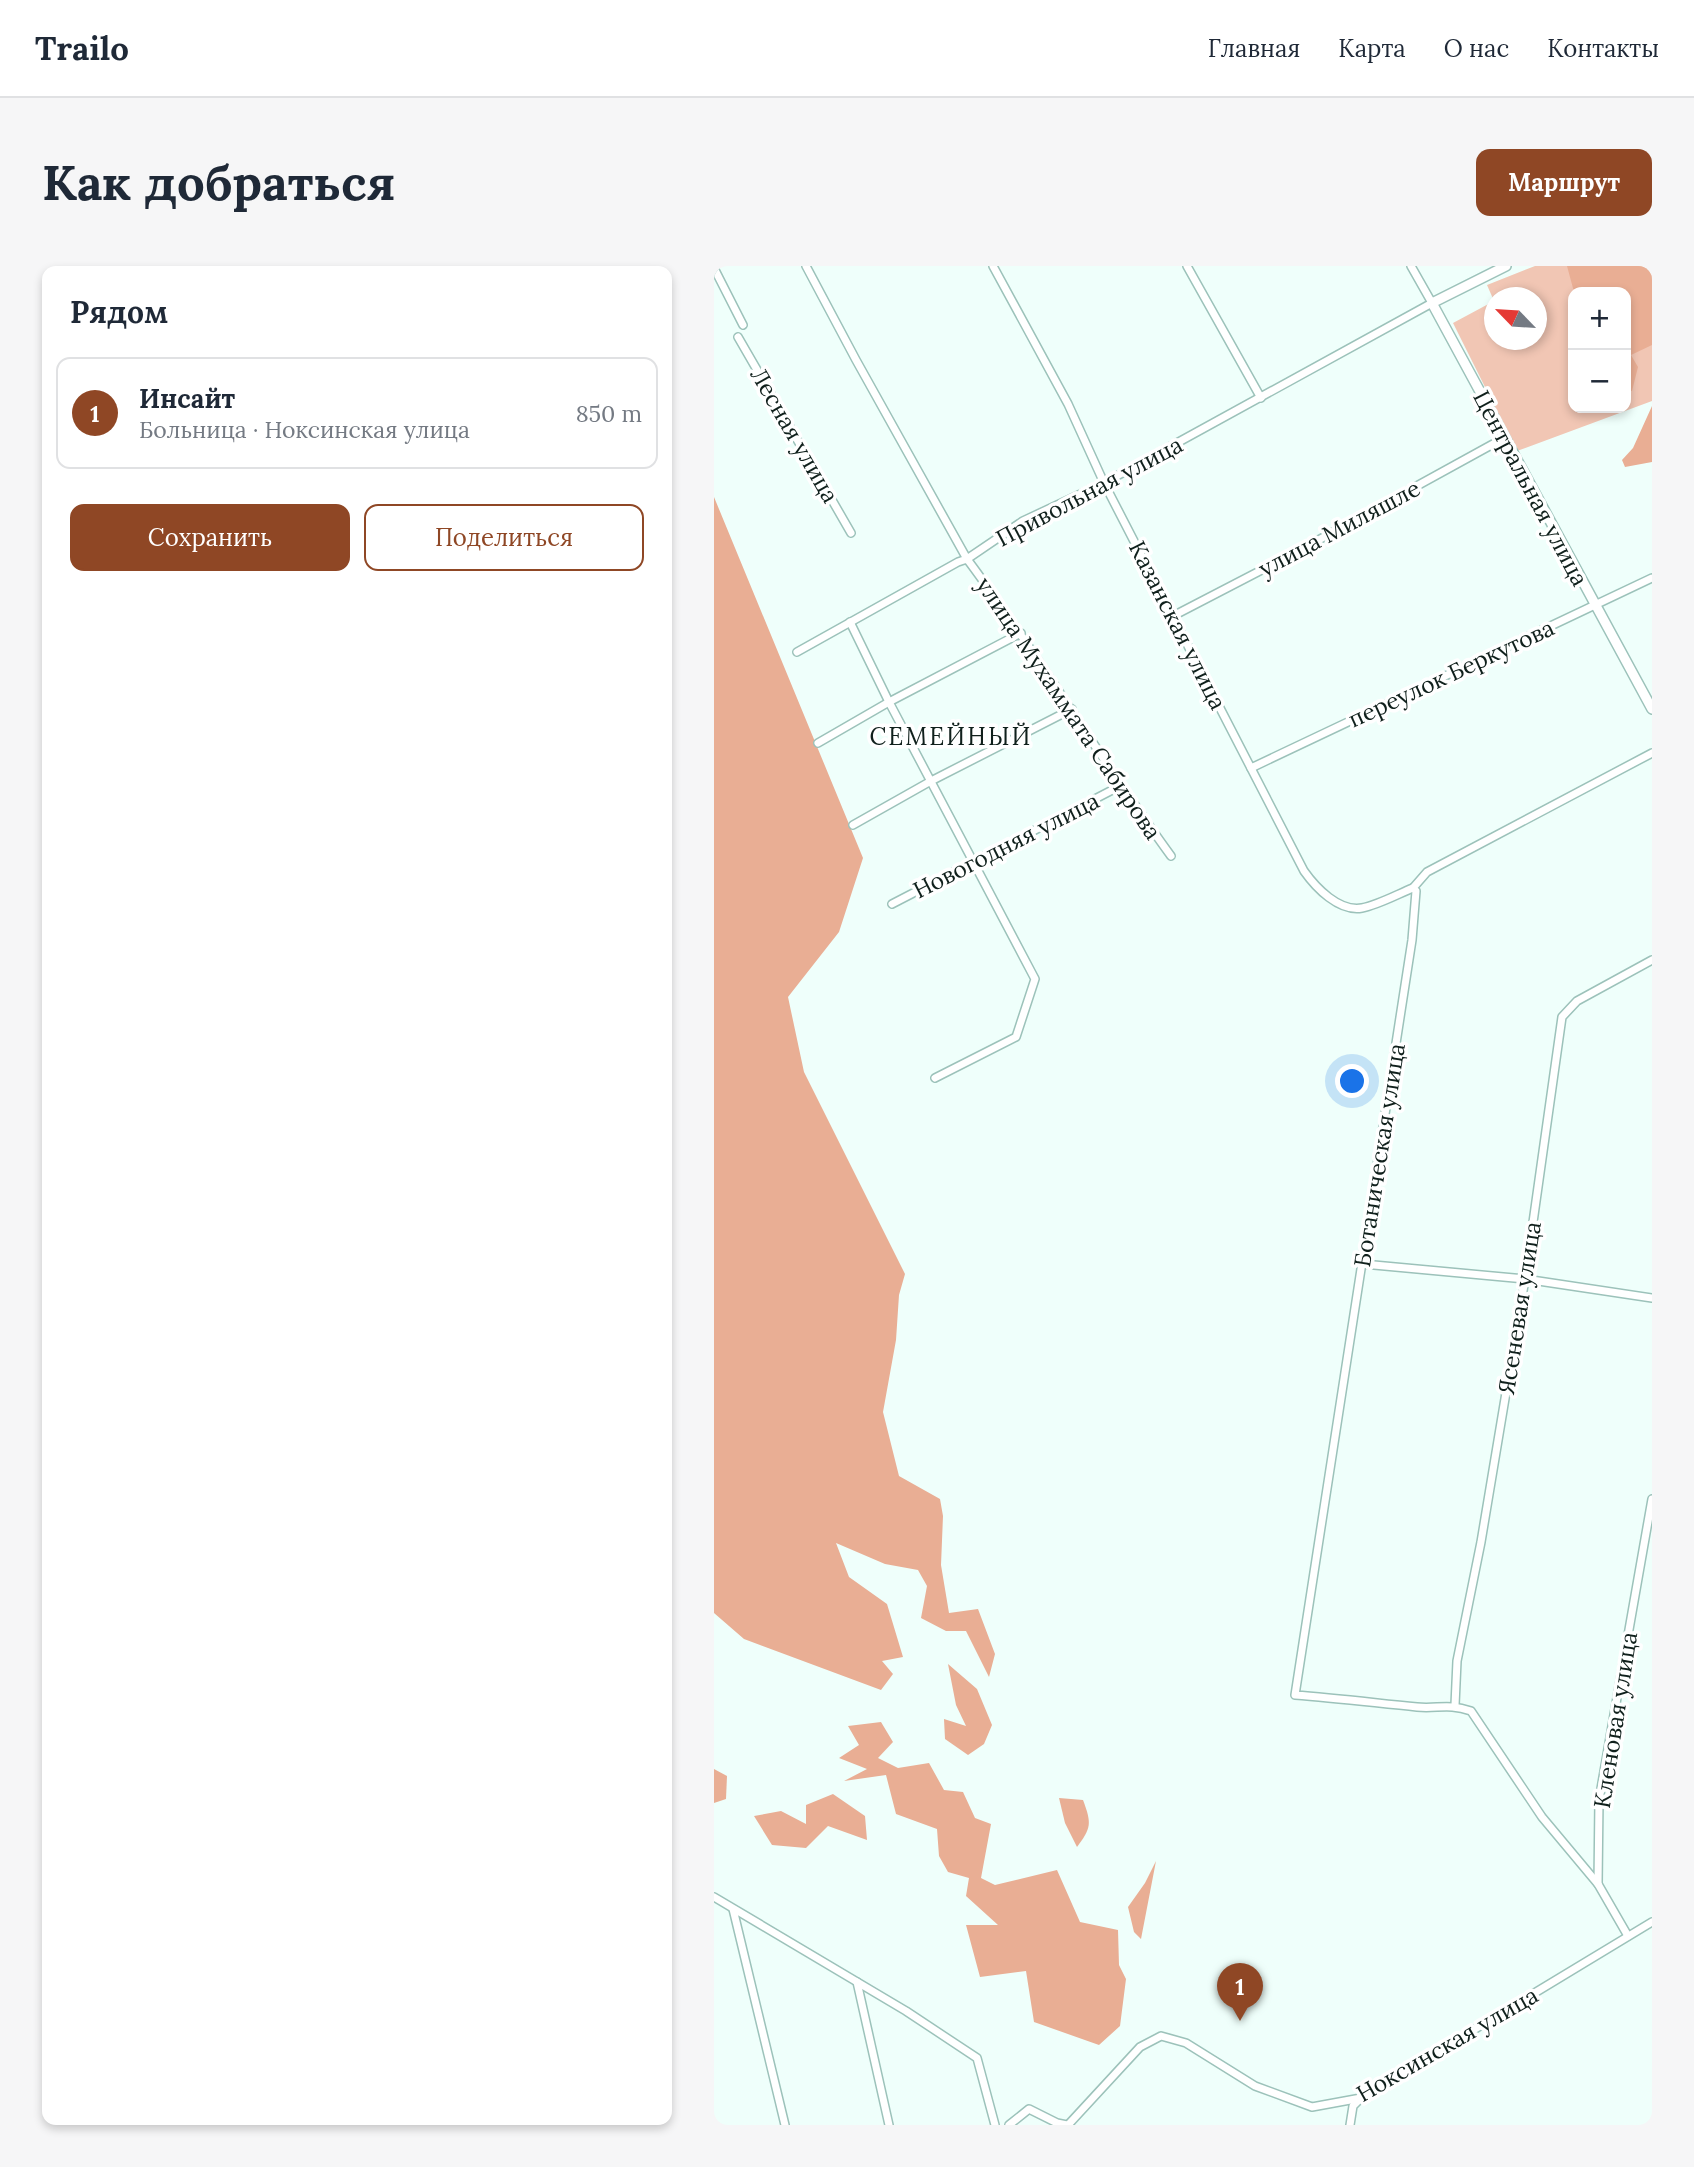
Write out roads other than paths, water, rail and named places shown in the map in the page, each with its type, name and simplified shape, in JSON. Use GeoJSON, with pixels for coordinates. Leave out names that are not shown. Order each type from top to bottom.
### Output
{"type":"FeatureCollection","features":[{"type":"Feature","properties":{"kind":"street"},"geometry":{"type":"LineString","coordinates":[[806,266],[967,559]]}},
{"type":"Feature","properties":{"kind":"street","name":"Казанская улица"},"geometry":{"type":"LineString","coordinates":[[993,266],[1068,404],[1104,483],[1304,871],[1324,893],[1343,906],[1361,909],[1413,888]]}},
{"type":"Feature","properties":{"kind":"street"},"geometry":{"type":"LineString","coordinates":[[1186,266],[1261,398]]}},
{"type":"Feature","properties":{"kind":"street","name":"Центральная улица"},"geometry":{"type":"LineString","coordinates":[[1410,266],[1652,709]]}},
{"type":"Feature","properties":{"kind":"street","name":"Привольная улица"},"geometry":{"type":"LineString","coordinates":[[797,652],[967,559],[1023,521],[1104,483],[1432,303],[1506,266]]}},
{"type":"Feature","properties":{"kind":"street"},"geometry":{"type":"LineString","coordinates":[[715,267],[743,325]]}},
{"type":"Feature","properties":{"kind":"street","name":"Лесная улица"},"geometry":{"type":"LineString","coordinates":[[738,337],[852,533]]}},
{"type":"Feature","properties":{"kind":"street","name":"улица Миляшле"},"geometry":{"type":"LineString","coordinates":[[1173,615],[1504,438]]}},
{"type":"Feature","properties":{"kind":"street","name":"улица Мухаммата Сабирова"},"geometry":{"type":"LineString","coordinates":[[967,559],[1021,633],[1120,786],[1171,856]]}},
{"type":"Feature","properties":{"kind":"street","name":"переулок Беркутова"},"geometry":{"type":"LineString","coordinates":[[1251,768],[1652,578]]}},
{"type":"Feature","properties":{"kind":"street"},"geometry":{"type":"LineString","coordinates":[[850,622],[888,702],[1035,979],[1016,1037],[935,1078]]}},
{"type":"Feature","properties":{"kind":"street"},"geometry":{"type":"LineString","coordinates":[[818,743],[888,702],[1021,633]]}},
{"type":"Feature","properties":{"kind":"street"},"geometry":{"type":"LineString","coordinates":[[853,825],[931,781],[1072,709]]}},
{"type":"Feature","properties":{"kind":"street"},"geometry":{"type":"LineString","coordinates":[[1413,888],[1427,872],[1652,753]]}},
{"type":"Feature","properties":{"kind":"street","name":"Новогодняя улица"},"geometry":{"type":"LineString","coordinates":[[892,904],[1120,786]]}},
{"type":"Feature","properties":{"kind":"street","name":"Ботаническая улица"},"geometry":{"type":"LineString","coordinates":[[1413,888],[1416,891],[1412,940],[1295,1695],[1420,1707],[1455,1705]]}},
{"type":"Feature","properties":{"kind":"street","name":"Ясеневая улица"},"geometry":{"type":"LineString","coordinates":[[1455,1705],[1457,1661],[1481,1542],[1525,1279],[1562,1017],[1577,1001],[1652,960]]}},
{"type":"Feature","properties":{"kind":"street"},"geometry":{"type":"LineString","coordinates":[[1363,1264],[1525,1279],[1652,1298]]}},
{"type":"Feature","properties":{"kind":"street","name":"Кленовая улица"},"geometry":{"type":"LineString","coordinates":[[1598,1884],[1599,1800],[1652,1499]]}},
{"type":"Feature","properties":{"kind":"street"},"geometry":{"type":"LineString","coordinates":[[1455,1705],[1471,1711],[1542,1817],[1598,1884],[1628,1936]]}},
{"type":"Feature","properties":{"kind":"street"},"geometry":{"type":"LineString","coordinates":[[714,1897],[906,2011],[977,2058],[995,2125]]}},
{"type":"Feature","properties":{"kind":"street"},"geometry":{"type":"LineString","coordinates":[[733,1909],[785,2125]]}},
{"type":"Feature","properties":{"kind":"street","name":"Ноксинская улица"},"geometry":{"type":"LineString","coordinates":[[1068,2125],[1140,2047],[1161,2036],[1186,2043],[1255,2085],[1312,2107],[1361,2098],[1652,1922]]}},
{"type":"Feature","properties":{"kind":"street"},"geometry":{"type":"LineString","coordinates":[[857,1982],[889,2125]]}},
{"type":"Feature","properties":{"kind":"street"},"geometry":{"type":"LineString","coordinates":[[1350,2125],[1353,2106],[1361,2098]]}},
{"type":"Feature","properties":{"kind":"street"},"geometry":{"type":"LineString","coordinates":[[1009,2125],[1029,2109],[1057,2123],[1068,2125]]}},
{"type":"Feature","properties":{"kind":"place","name":"Инсайт"},"geometry":{"type":"Point","coordinates":[1240,2021]}},
{"type":"Feature","properties":{"kind":"district","name":"СЕМЕЙНЫЙ"},"geometry":{"type":"Point","coordinates":[951,736]}}]}
